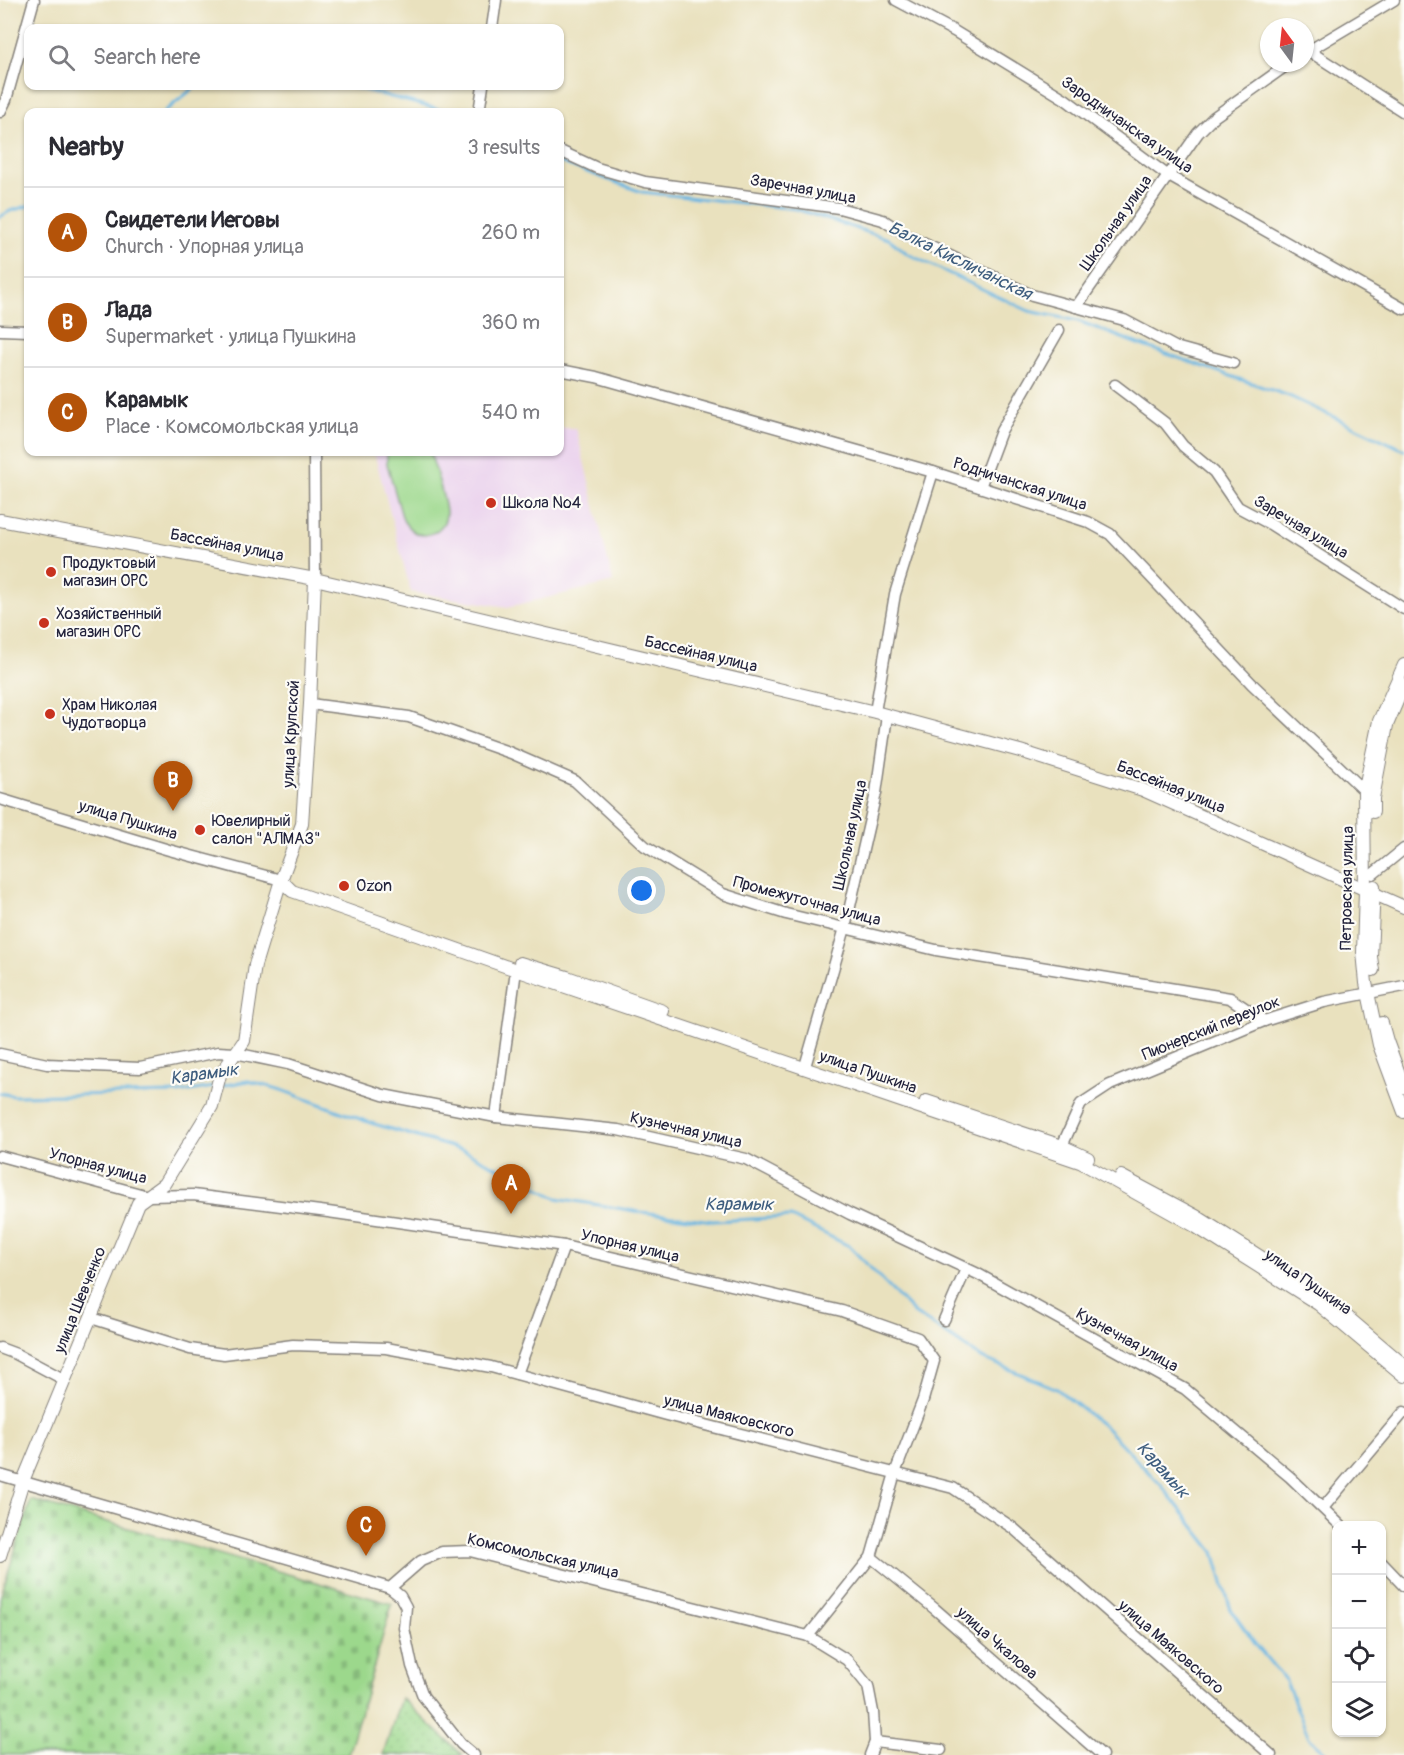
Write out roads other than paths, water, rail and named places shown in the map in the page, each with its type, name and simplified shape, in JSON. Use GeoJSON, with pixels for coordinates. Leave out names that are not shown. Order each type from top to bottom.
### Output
{"type":"FeatureCollection","features":[{"type":"Feature","properties":{"kind":"street"},"geometry":{"type":"LineString","coordinates":[[27,24],[34,0]]}},
{"type":"Feature","properties":{"kind":"street"},"geometry":{"type":"LineString","coordinates":[[493,24],[496,0]]}},
{"type":"Feature","properties":{"kind":"street","name":"Зародничанская улица"},"geometry":{"type":"LineString","coordinates":[[896,0],[954,31],[1065,99],[1167,175],[1404,309]]}},
{"type":"Feature","properties":{"kind":"street"},"geometry":{"type":"LineString","coordinates":[[1314,48],[1394,0]]}},
{"type":"Feature","properties":{"kind":"street"},"geometry":{"type":"LineString","coordinates":[[0,112],[6,100],[24,36]]}},
{"type":"Feature","properties":{"kind":"street"},"geometry":{"type":"LineString","coordinates":[[1314,56],[1404,112]]}},
{"type":"Feature","properties":{"kind":"street","name":"Школьная улица"},"geometry":{"type":"LineString","coordinates":[[1076,307],[1198,133],[1214,117],[1276,72]]}},
{"type":"Feature","properties":{"kind":"street"},"geometry":{"type":"LineString","coordinates":[[480,108],[482,90]]}},
{"type":"Feature","properties":{"kind":"street","name":"Заречная улица"},"geometry":{"type":"LineString","coordinates":[[564,153],[597,168],[645,182],[839,208],[883,220],[904,234],[1032,295],[1124,320],[1175,347],[1233,363]]}},
{"type":"Feature","properties":{"kind":"street"},"geometry":{"type":"LineString","coordinates":[[0,330],[24,331]]}},
{"type":"Feature","properties":{"kind":"street"},"geometry":{"type":"LineString","coordinates":[[981,487],[1001,431],[1059,330]]}},
{"type":"Feature","properties":{"kind":"street","name":"Родничанская улица"},"geometry":{"type":"LineString","coordinates":[[564,371],[596,377],[933,472],[1088,522],[1110,534],[1252,684],[1368,795]]}},
{"type":"Feature","properties":{"kind":"street","name":"Заречная улица"},"geometry":{"type":"LineString","coordinates":[[1115,385],[1165,423],[1183,446],[1214,472],[1238,507],[1404,609]]}},
{"type":"Feature","properties":{"kind":"street","name":"улица Крупской"},"geometry":{"type":"LineString","coordinates":[[220,1075],[244,1041],[255,965],[281,880],[302,824],[315,579],[314,456]]}},
{"type":"Feature","properties":{"kind":"street","name":"Школьная улица"},"geometry":{"type":"LineString","coordinates":[[807,1063],[845,928],[876,793],[881,714],[895,594],[933,472]]}},
{"type":"Feature","properties":{"kind":"street","name":"Бассейная улица"},"geometry":{"type":"LineString","coordinates":[[0,520],[315,579],[881,714],[1020,751],[1143,790],[1404,908]]}},
{"type":"Feature","properties":{"kind":"street","name":"Петровская улица"},"geometry":{"type":"LineString","coordinates":[[1370,892],[1368,795],[1379,721],[1404,665]]}},
{"type":"Feature","properties":{"kind":"street"},"geometry":{"type":"LineString","coordinates":[[1404,685],[1388,725],[1368,795],[1374,874],[1370,892],[1371,991],[1379,1045],[1404,1112]]}},
{"type":"Feature","properties":{"kind":"street","name":"Промежуточная улица"},"geometry":{"type":"LineString","coordinates":[[310,704],[409,717],[511,753],[574,781],[645,846],[723,894],[786,914],[936,951],[1230,998],[1264,1021]]}},
{"type":"Feature","properties":{"kind":"street","name":"улица Пушкина"},"geometry":{"type":"LineString","coordinates":[[0,799],[169,850],[281,880],[519,966],[1080,1162],[1192,1226],[1318,1304],[1404,1376]]}},
{"type":"Feature","properties":{"kind":"street"},"geometry":{"type":"LineString","coordinates":[[1374,874],[1404,849]]}},
{"type":"Feature","properties":{"kind":"street"},"geometry":{"type":"LineString","coordinates":[[496,1117],[519,966]]}},
{"type":"Feature","properties":{"kind":"street","name":"улица Пушкина"},"geometry":{"type":"LineString","coordinates":[[519,966],[567,976],[807,1063],[1062,1146],[1196,1216],[1324,1297],[1404,1365]]}},
{"type":"Feature","properties":{"kind":"street","name":"Пионерский переулок"},"geometry":{"type":"LineString","coordinates":[[1062,1146],[1081,1104],[1110,1085],[1264,1021],[1324,1002],[1404,986]]}},
{"type":"Feature","properties":{"kind":"street"},"geometry":{"type":"LineString","coordinates":[[1371,991],[1404,1087]]}},
{"type":"Feature","properties":{"kind":"street","name":"Кузнечная улица"},"geometry":{"type":"LineString","coordinates":[[0,1054],[47,1064],[140,1068],[218,1052],[235,1053],[288,1064],[383,1095],[496,1117],[618,1130],[746,1160],[850,1214],[966,1269],[1185,1389],[1290,1477],[1336,1521]]}},
{"type":"Feature","properties":{"kind":"street","name":"улица Шевченко"},"geometry":{"type":"LineString","coordinates":[[0,1556],[23,1481],[138,1203],[164,1184],[212,1106],[220,1075]]}},
{"type":"Feature","properties":{"kind":"street","name":"Упорная улица"},"geometry":{"type":"LineString","coordinates":[[0,1156],[148,1196],[193,1195],[564,1246],[842,1311],[918,1338],[934,1361],[923,1400],[895,1473],[870,1557],[808,1636]]}},
{"type":"Feature","properties":{"kind":"street"},"geometry":{"type":"LineString","coordinates":[[517,1374],[564,1246]]}},
{"type":"Feature","properties":{"kind":"street"},"geometry":{"type":"LineString","coordinates":[[944,1320],[966,1269]]}},
{"type":"Feature","properties":{"kind":"street","name":"улица Маяковского"},"geometry":{"type":"LineString","coordinates":[[91,1318],[190,1349],[224,1354],[293,1345],[386,1348],[491,1367],[678,1418],[953,1488],[1013,1528],[1271,1755]]}},
{"type":"Feature","properties":{"kind":"street"},"geometry":{"type":"LineString","coordinates":[[0,1348],[65,1380]]}},
{"type":"Feature","properties":{"kind":"street"},"geometry":{"type":"LineString","coordinates":[[1323,1508],[1404,1412]]}},
{"type":"Feature","properties":{"kind":"street"},"geometry":{"type":"LineString","coordinates":[[0,1475],[390,1588],[400,1596],[406,1607],[404,1628],[412,1666],[423,1696],[461,1744],[474,1755]]}},
{"type":"Feature","properties":{"kind":"street","name":"Комсомольская улица"},"geometry":{"type":"LineString","coordinates":[[390,1588],[421,1561],[442,1552],[470,1551],[808,1636],[847,1660],[868,1686],[875,1742],[870,1755]]}},
{"type":"Feature","properties":{"kind":"street","name":"улица Чкалова"},"geometry":{"type":"LineString","coordinates":[[870,1557],[935,1609],[1101,1755]]}},
{"type":"Feature","properties":{"kind":"street"},"geometry":{"type":"LineString","coordinates":[[1386,1567],[1404,1586]]}},
{"type":"Feature","properties":{"kind":"street"},"geometry":{"type":"LineString","coordinates":[[875,1742],[941,1750]]}},
{"type":"Feature","properties":{"kind":"waterway","name":"Балка Кисличанская"},"geometry":{"type":"LineString","coordinates":[[169,108],[191,90]]}},
{"type":"Feature","properties":{"kind":"waterway","name":"Балка Кисличанская"},"geometry":{"type":"LineString","coordinates":[[364,90],[434,108]]}},
{"type":"Feature","properties":{"kind":"waterway","name":"Балка Кисличанская"},"geometry":{"type":"LineString","coordinates":[[564,163],[642,192],[796,209],[889,239],[908,254],[1029,311],[1078,321],[1289,396],[1404,450]]}},
{"type":"Feature","properties":{"kind":"waterway","name":"Балка Кисличанская"},"geometry":{"type":"LineString","coordinates":[[0,217],[24,207]]}},
{"type":"Feature","properties":{"kind":"waterway","name":"Карамык"},"geometry":{"type":"LineString","coordinates":[[220,1086],[248,1081],[279,1089],[371,1123],[465,1151],[557,1198],[713,1221],[791,1217],[849,1246],[914,1313],[982,1358],[1057,1389],[1105,1427],[1161,1485],[1214,1552],[1231,1610],[1255,1644],[1286,1681],[1309,1738],[1328,1755]]}},
{"type":"Feature","properties":{"kind":"waterway","name":"Карамык"},"geometry":{"type":"LineString","coordinates":[[0,1093],[14,1096],[178,1093],[213,1087]]}},
{"type":"Feature","properties":{"kind":"place","name":"Школа №4"},"geometry":{"type":"Point","coordinates":[491,503]}},
{"type":"Feature","properties":{"kind":"place","name":"Продуктовый магазин ОРС"},"geometry":{"type":"Point","coordinates":[51,572]}},
{"type":"Feature","properties":{"kind":"place","name":"Хозяйственный магазин ОРС"},"geometry":{"type":"Point","coordinates":[44,623]}},
{"type":"Feature","properties":{"kind":"place","name":"Храм Николая Чудотворца"},"geometry":{"type":"Point","coordinates":[50,714]}},
{"type":"Feature","properties":{"kind":"place","name":"Лада"},"geometry":{"type":"Point","coordinates":[173,811]}},
{"type":"Feature","properties":{"kind":"place","name":"Ювелирный салон \"АЛМАЗ\""},"geometry":{"type":"Point","coordinates":[200,830]}},
{"type":"Feature","properties":{"kind":"place","name":"Ozon"},"geometry":{"type":"Point","coordinates":[344,886]}},
{"type":"Feature","properties":{"kind":"place","name":"Свидетели Иеговы"},"geometry":{"type":"Point","coordinates":[511,1214]}},
{"type":"Feature","properties":{"kind":"place","name":"Карамык"},"geometry":{"type":"Point","coordinates":[366,1556]}}]}
